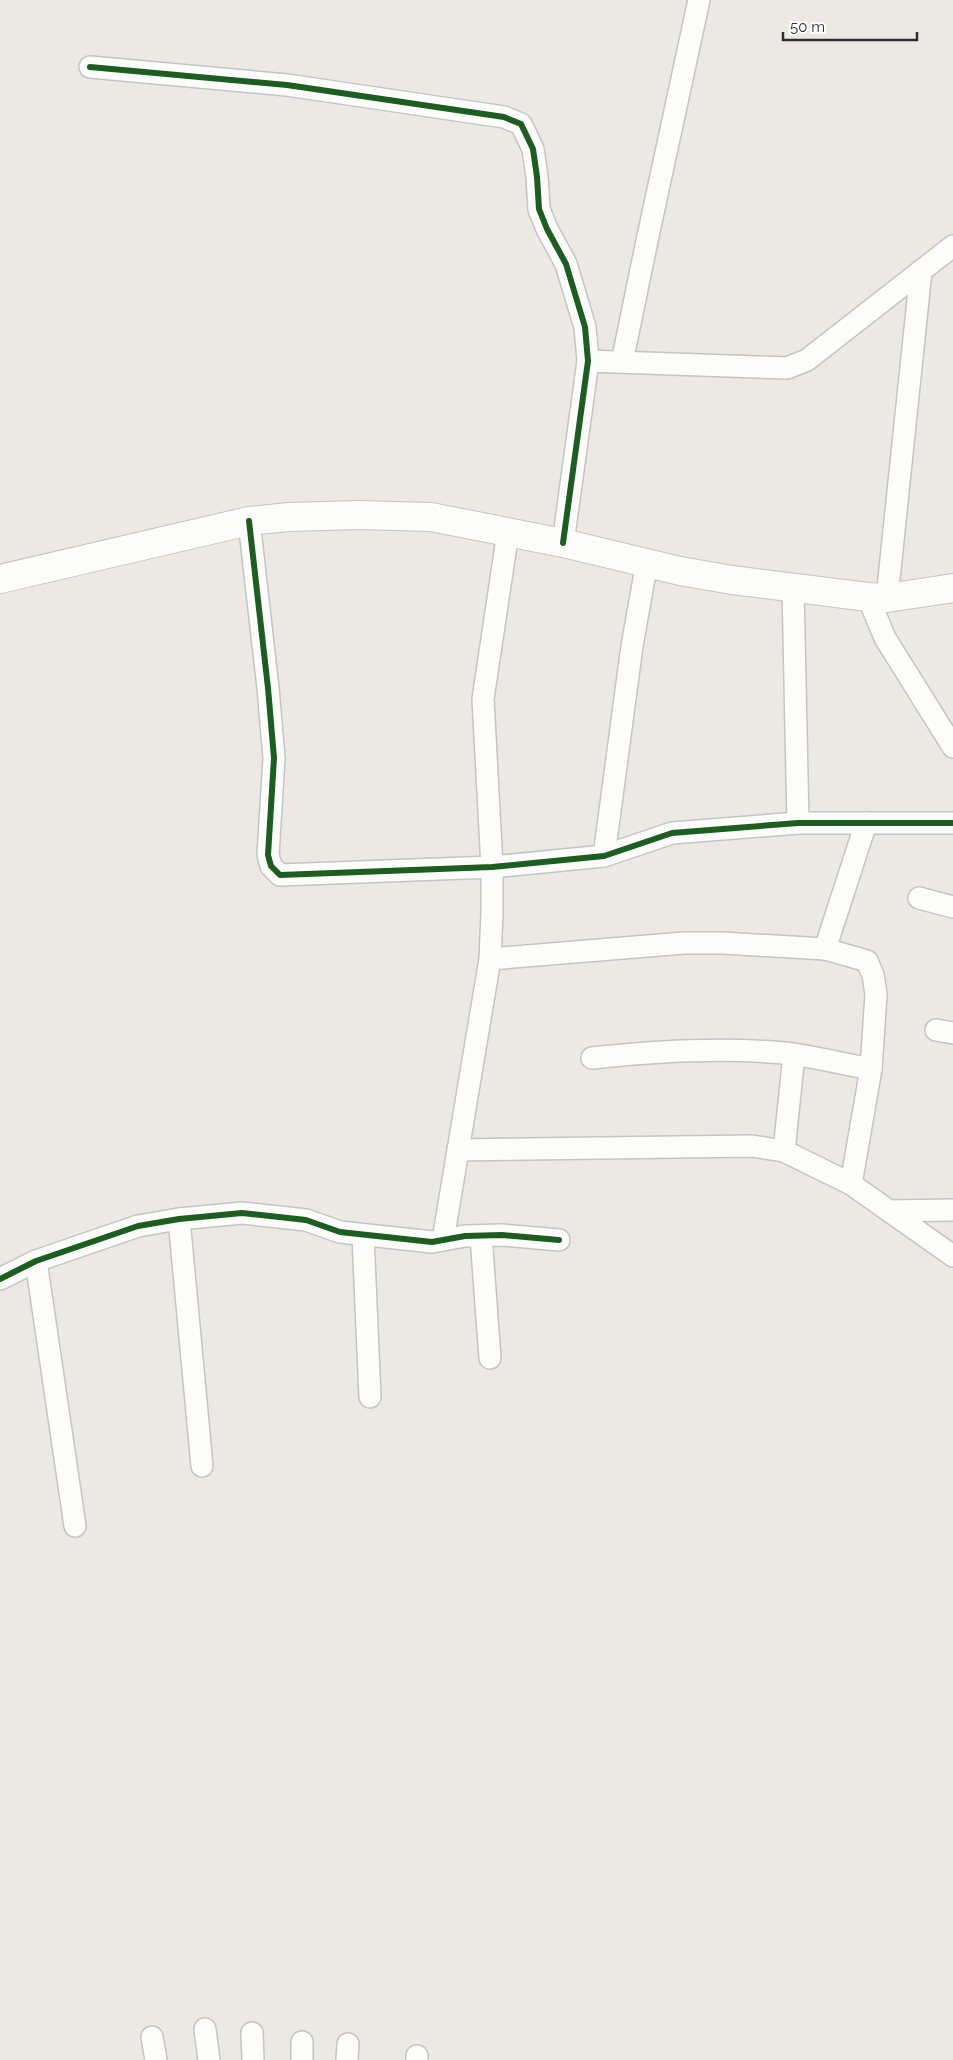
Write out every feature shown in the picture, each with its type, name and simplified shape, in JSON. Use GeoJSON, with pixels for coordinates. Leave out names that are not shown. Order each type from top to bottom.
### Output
{"type":"FeatureCollection","features":[{"type":"Feature","properties":{"kind":"main road"},"geometry":{"type":"LineString","coordinates":[[0,579],[249,521],[290,517],[348,515],[431,517],[563,542],[680,571],[793,588],[877,598],[953,588]]}},
{"type":"Feature","properties":{"kind":"street"},"geometry":{"type":"LineString","coordinates":[[622,362],[700,1]]}},
{"type":"Feature","properties":{"kind":"street"},"geometry":{"type":"LineString","coordinates":[[90,67],[287,85],[504,117],[521,124],[534,149],[538,177],[539,209],[547,229],[566,264],[585,327],[588,361],[563,542]]}},
{"type":"Feature","properties":{"kind":"street"},"geometry":{"type":"LineString","coordinates":[[588,361],[787,368],[806,360],[953,246]]}},
{"type":"Feature","properties":{"kind":"street"},"geometry":{"type":"LineString","coordinates":[[921,271],[877,598],[885,638],[953,747]]}},
{"type":"Feature","properties":{"kind":"street"},"geometry":{"type":"LineString","coordinates":[[249,521],[274,758],[268,855],[271,866],[280,875],[492,867],[604,856],[672,833],[798,823],[953,823]]}},
{"type":"Feature","properties":{"kind":"street"},"geometry":{"type":"LineString","coordinates":[[443,1240],[490,959],[492,867],[483,699],[508,532]]}},
{"type":"Feature","properties":{"kind":"street"},"geometry":{"type":"LineString","coordinates":[[604,856],[632,646],[647,562]]}},
{"type":"Feature","properties":{"kind":"street"},"geometry":{"type":"LineString","coordinates":[[793,588],[798,823]]}},
{"type":"Feature","properties":{"kind":"street"},"geometry":{"type":"LineString","coordinates":[[825,950],[866,823]]}},
{"type":"Feature","properties":{"kind":"street"},"geometry":{"type":"LineString","coordinates":[[919,898],[953,907]]}},
{"type":"Feature","properties":{"kind":"street"},"geometry":{"type":"LineString","coordinates":[[490,959],[684,943],[723,943],[825,950],[867,961],[873,975],[876,994],[870,1069],[851,1184]]}},
{"type":"Feature","properties":{"kind":"street"},"geometry":{"type":"LineString","coordinates":[[592,1058],[652,1052],[751,1051],[794,1055],[870,1069]]}},
{"type":"Feature","properties":{"kind":"street"},"geometry":{"type":"LineString","coordinates":[[784,1151],[794,1055]]}},
{"type":"Feature","properties":{"kind":"street"},"geometry":{"type":"LineString","coordinates":[[458,1150],[752,1146],[784,1151],[851,1184],[953,1256]]}},
{"type":"Feature","properties":{"kind":"street"},"geometry":{"type":"LineString","coordinates":[[889,1211],[953,1210]]}},
{"type":"Feature","properties":{"kind":"street"},"geometry":{"type":"LineString","coordinates":[[0,1279],[36,1261],[138,1226],[179,1218],[242,1213],[306,1220],[340,1232],[432,1242],[481,1236],[559,1240]]}},
{"type":"Feature","properties":{"kind":"street"},"geometry":{"type":"LineString","coordinates":[[179,1218],[202,1466]]}},
{"type":"Feature","properties":{"kind":"street"},"geometry":{"type":"LineString","coordinates":[[363,1234],[370,1398]]}},
{"type":"Feature","properties":{"kind":"street"},"geometry":{"type":"LineString","coordinates":[[481,1236],[490,1358]]}},
{"type":"Feature","properties":{"kind":"street"},"geometry":{"type":"LineString","coordinates":[[36,1261],[75,1526]]}},
{"type":"Feature","properties":{"kind":"street"},"geometry":{"type":"LineString","coordinates":[[204,2029],[209,2060]]}},
{"type":"Feature","properties":{"kind":"street"},"geometry":{"type":"LineString","coordinates":[[252,2033],[253,2060]]}},
{"type":"Feature","properties":{"kind":"street"},"geometry":{"type":"LineString","coordinates":[[152,2037],[156,2060]]}},
{"type":"Feature","properties":{"kind":"cycle path"},"geometry":{"type":"LineString","coordinates":[[90,67],[287,85],[504,117],[521,124],[533,149],[539,209],[547,229],[566,264],[585,327],[588,361],[563,543]]}},
{"type":"Feature","properties":{"kind":"cycle path"},"geometry":{"type":"LineString","coordinates":[[249,521],[274,758],[268,855],[271,866],[280,875],[492,867],[604,856],[672,833],[798,823],[953,823]]}},
{"type":"Feature","properties":{"kind":"cycle path"},"geometry":{"type":"LineString","coordinates":[[0,1279],[36,1261],[138,1226],[179,1219],[242,1213],[306,1220],[340,1232],[432,1242],[465,1236],[502,1235],[559,1240]]}}]}
